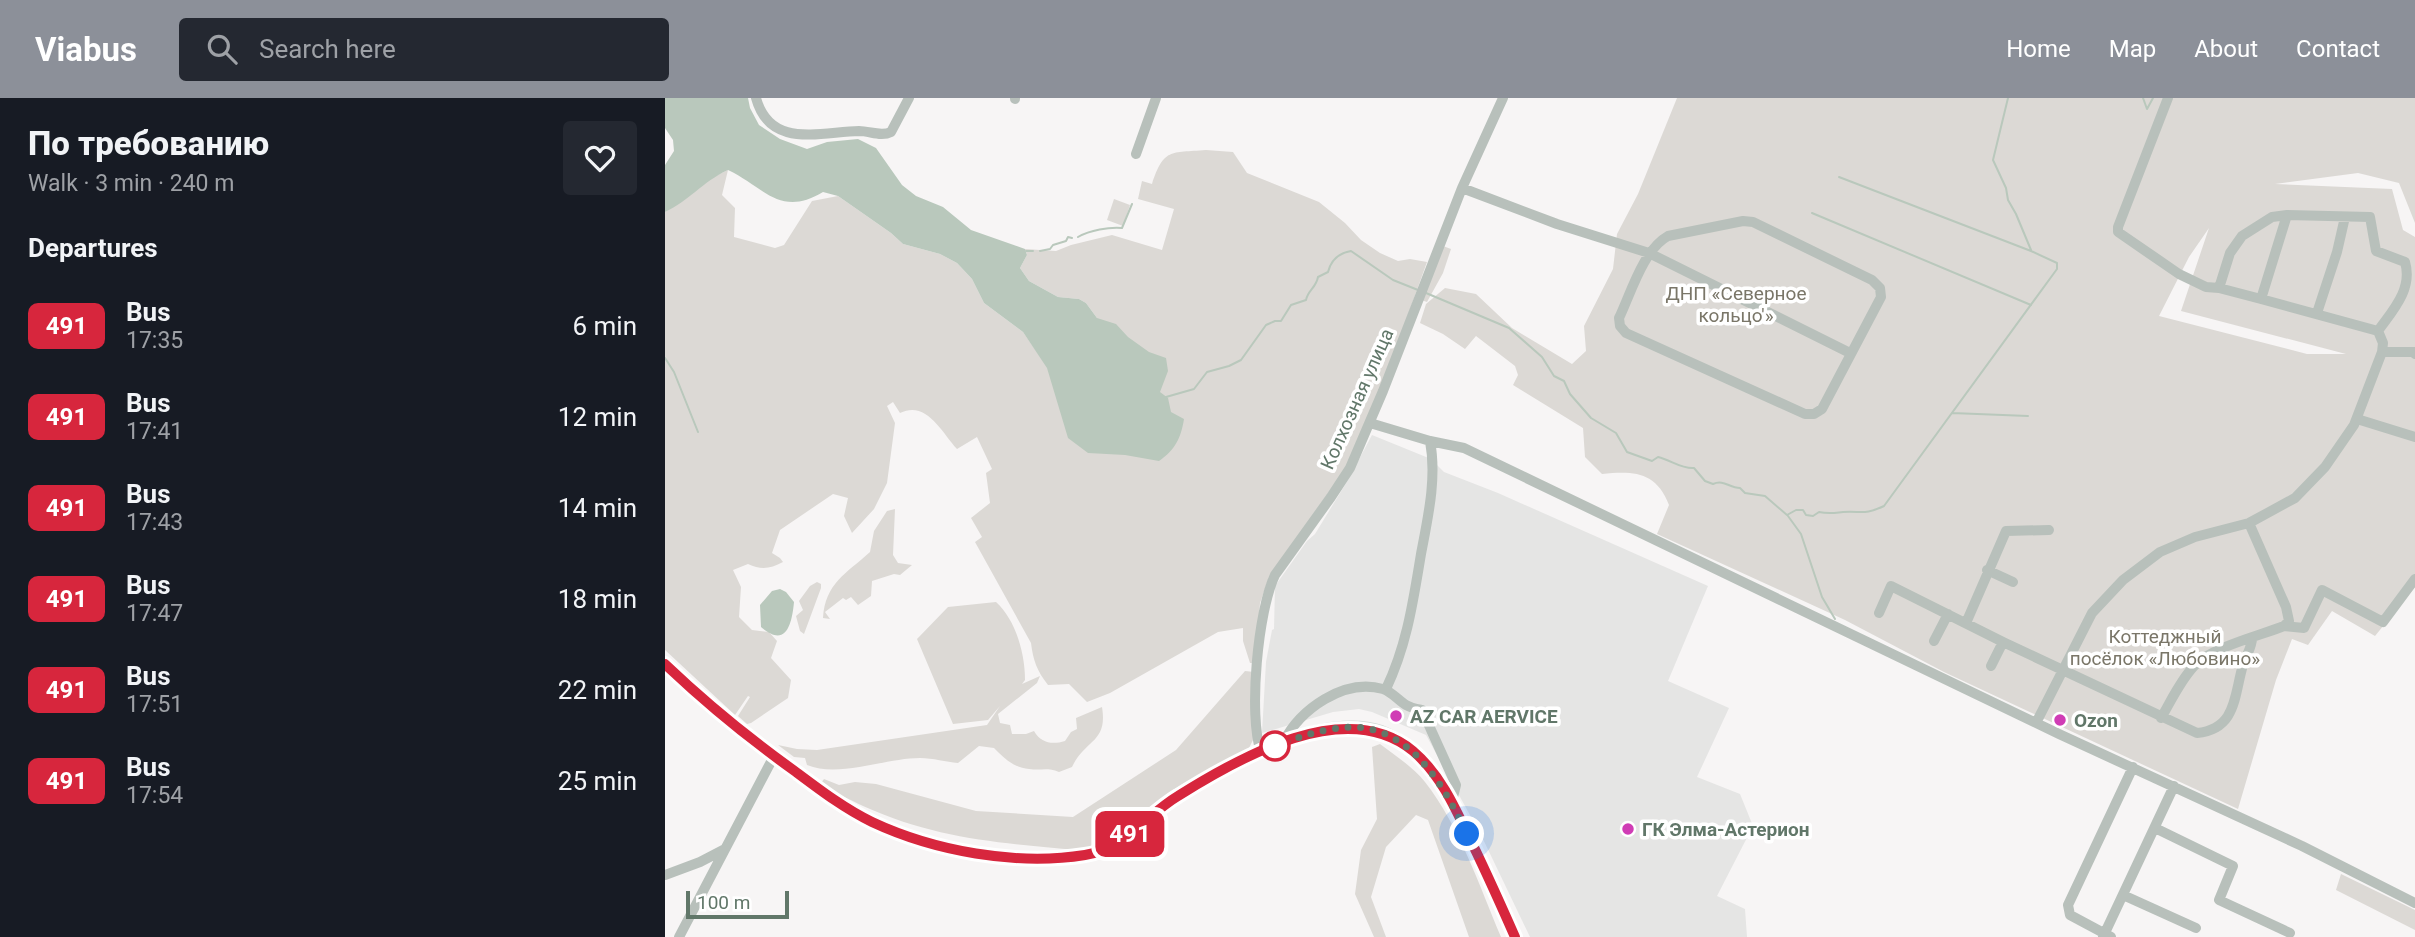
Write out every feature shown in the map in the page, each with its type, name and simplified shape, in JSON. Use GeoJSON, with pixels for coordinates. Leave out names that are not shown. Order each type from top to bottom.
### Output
{"type":"FeatureCollection","features":[{"type":"Feature","properties":{"kind":"main road"},"geometry":{"type":"LineString","coordinates":[[665,664],[703,699],[774,756],[851,811],[899,834],[980,854],[1056,857],[1086,855],[1118,843],[1174,798],[1261,752],[1335,728],[1381,732],[1415,752],[1452,801],[1515,937]]}},
{"type":"Feature","properties":{"kind":"street"},"geometry":{"type":"LineString","coordinates":[[756,98],[761,114],[774,126],[798,135],[862,131],[885,135],[891,132],[909,98]]}},
{"type":"Feature","properties":{"kind":"street"},"geometry":{"type":"LineString","coordinates":[[1136,154],[1156,98]]}},
{"type":"Feature","properties":{"kind":"street","name":"Колхозная улица"},"geometry":{"type":"LineString","coordinates":[[1261,752],[1255,725],[1257,663],[1264,603],[1269,587],[1343,478],[1370,424],[1462,188],[1503,98]]}},
{"type":"Feature","properties":{"kind":"street"},"geometry":{"type":"LineString","coordinates":[[2168,98],[2118,232],[2179,274],[2206,288],[2219,288],[2378,331]]}},
{"type":"Feature","properties":{"kind":"street"},"geometry":{"type":"LineString","coordinates":[[1462,188],[1557,224],[1649,253],[1850,353]]}},
{"type":"Feature","properties":{"kind":"street"},"geometry":{"type":"LineString","coordinates":[[2261,299],[2287,215]]}},
{"type":"Feature","properties":{"kind":"street"},"geometry":{"type":"LineString","coordinates":[[2219,288],[2230,253],[2242,236],[2272,217],[2370,217],[2376,251],[2405,262],[2409,275],[2400,300],[2378,331]]}},
{"type":"Feature","properties":{"kind":"street"},"geometry":{"type":"LineString","coordinates":[[2316,313],[2346,217]]}},
{"type":"Feature","properties":{"kind":"street"},"geometry":{"type":"LineString","coordinates":[[1743,221],[1753,222],[1872,280],[1880,288],[1881,296],[1822,409],[1814,414],[1805,414],[1626,333],[1620,326],[1619,318],[1649,253],[1658,241],[1668,236],[1743,221]]}},
{"type":"Feature","properties":{"kind":"street"},"geometry":{"type":"LineString","coordinates":[[2037,722],[2092,613],[2123,580],[2161,552],[2195,537],[2249,523],[2295,498],[2325,467],[2357,419],[2382,352],[2383,343],[2378,331]]}},
{"type":"Feature","properties":{"kind":"street"},"geometry":{"type":"LineString","coordinates":[[2382,352],[2415,354]]}},
{"type":"Feature","properties":{"kind":"street"},"geometry":{"type":"LineString","coordinates":[[2357,419],[2415,437]]}},
{"type":"Feature","properties":{"kind":"street"},"geometry":{"type":"LineString","coordinates":[[1370,424],[1464,448],[2415,903]]}},
{"type":"Feature","properties":{"kind":"street"},"geometry":{"type":"LineString","coordinates":[[1386,690],[1399,661],[1410,622],[1429,508],[1434,461],[1430,441]]}},
{"type":"Feature","properties":{"kind":"street"},"geometry":{"type":"LineString","coordinates":[[2161,718],[2185,677],[2198,662],[2284,626],[2289,621],[2286,607],[2249,523]]}},
{"type":"Feature","properties":{"kind":"street"},"geometry":{"type":"LineString","coordinates":[[1966,623],[2006,531],[2049,530]]}},
{"type":"Feature","properties":{"kind":"street"},"geometry":{"type":"LineString","coordinates":[[1987,570],[2013,582]]}},
{"type":"Feature","properties":{"kind":"street"},"geometry":{"type":"LineString","coordinates":[[2284,626],[2304,628],[2322,590],[2382,622],[2415,579]]}},
{"type":"Feature","properties":{"kind":"street"},"geometry":{"type":"LineString","coordinates":[[1879,613],[1891,586],[2197,733],[2221,725],[2231,710],[2252,638]]}},
{"type":"Feature","properties":{"kind":"street"},"geometry":{"type":"LineString","coordinates":[[1934,641],[1948,614]]}},
{"type":"Feature","properties":{"kind":"street"},"geometry":{"type":"LineString","coordinates":[[1991,666],[2003,642]]}},
{"type":"Feature","properties":{"kind":"street"},"geometry":{"type":"LineString","coordinates":[[1283,743],[1295,723],[1321,702],[1343,690],[1364,686],[1386,690],[1408,706],[1422,710],[1456,785],[1452,801]]}},
{"type":"Feature","properties":{"kind":"street"},"geometry":{"type":"LineString","coordinates":[[679,937],[774,756]]}},
{"type":"Feature","properties":{"kind":"street"},"geometry":{"type":"LineString","coordinates":[[2133,767],[2068,905],[2070,915],[2106,936],[2174,786]]}},
{"type":"Feature","properties":{"kind":"street"},"geometry":{"type":"LineString","coordinates":[[2155,828],[2233,866],[2218,900],[2290,933]]}},
{"type":"Feature","properties":{"kind":"street"},"geometry":{"type":"LineString","coordinates":[[665,875],[725,849]]}},
{"type":"Feature","properties":{"kind":"street"},"geometry":{"type":"LineString","coordinates":[[2123,895],[2196,928]]}},
{"type":"Feature","properties":{"kind":"shaded area"},"geometry":{"type":"Polygon","coordinates":[[[665,98],[748,98],[759,125],[780,139],[807,149],[827,142],[858,139],[876,148],[902,185],[916,196],[943,207],[971,230],[1025,249],[1027,255],[1020,268],[1029,281],[1058,297],[1079,299],[1086,303],[1097,318],[1116,324],[1128,337],[1149,352],[1166,358],[1168,371],[1160,392],[1168,398],[1171,412],[1184,419],[1173,448],[1159,461],[1125,455],[1088,453],[1068,438],[1047,368],[1023,332],[984,303],[972,279],[957,263],[940,254],[903,244],[838,196],[823,192],[795,202],[784,201],[728,170],[665,212],[665,165],[674,151],[673,140],[665,128],[665,98]]]}},
{"type":"Feature","properties":{"kind":"shaded area"},"geometry":{"type":"Polygon","coordinates":[[[1372,435],[1431,459],[1444,472],[1498,493],[1708,586],[1668,681],[1729,708],[1697,777],[1740,794],[1753,826],[1717,896],[1745,909],[1747,937],[1530,937],[1482,837],[1426,735],[1359,709],[1333,712],[1262,733],[1266,662],[1274,629],[1275,586],[1315,534],[1372,435]]]}},
{"type":"Feature","properties":{"kind":"shaded area"},"geometry":{"type":"Polygon","coordinates":[[[780,589],[794,602],[792,618],[786,631],[782,635],[776,635],[761,627],[760,605],[772,591],[780,589]]]}},
{"type":"Feature","properties":{"kind":"green space"},"geometry":{"type":"Polygon","coordinates":[[[1677,98],[2415,98],[2415,223],[2399,183],[2358,173],[2275,184],[2392,189],[2403,230],[2415,237],[2415,587],[2375,636],[2332,611],[2308,645],[2292,639],[2276,680],[2238,809],[1944,672],[1845,620],[1657,534],[1669,505],[1657,485],[1650,479],[1633,474],[1602,474],[1585,457],[1583,428],[1513,385],[1518,375],[1515,366],[1476,336],[1465,349],[1420,323],[1426,304],[1445,288],[1476,294],[1512,328],[1572,364],[1586,351],[1584,326],[1613,269],[1617,234],[1638,194],[1677,98]],[[2209,228],[2189,257],[2159,316],[2307,354],[2346,354],[2181,311],[2209,228]]]}},
{"type":"Feature","properties":{"kind":"green space"},"geometry":{"type":"Polygon","coordinates":[[[1206,150],[1233,152],[1247,173],[1319,202],[1361,240],[1380,253],[1398,261],[1410,259],[1427,262],[1378,398],[1348,465],[1269,577],[1260,603],[1255,663],[1250,663],[1243,641],[1243,628],[1218,632],[1110,693],[1087,702],[1069,684],[1048,685],[1036,665],[1031,643],[975,542],[982,537],[971,518],[990,503],[986,473],[992,469],[977,437],[957,449],[932,419],[918,411],[900,413],[893,402],[887,406],[895,423],[887,483],[874,509],[852,533],[844,516],[848,498],[833,494],[780,530],[772,553],[783,562],[765,568],[748,564],[733,570],[741,587],[739,617],[752,630],[769,632],[777,641],[771,658],[791,680],[788,698],[747,724],[738,716],[750,697],[748,696],[735,715],[665,650],[665,212],[709,179],[728,170],[722,195],[735,208],[734,237],[775,248],[784,245],[812,201],[838,196],[903,244],[940,254],[957,263],[972,279],[984,303],[1023,332],[1048,368],[1097,318],[1086,303],[1079,299],[1058,297],[1029,281],[1020,268],[1027,255],[1025,249],[1056,251],[1112,235],[1162,250],[1174,209],[1138,199],[1142,181],[1152,184],[1160,164],[1170,155],[1206,150]]]}},
{"type":"Feature","properties":{"kind":"green space"},"geometry":{"type":"Polygon","coordinates":[[[1114,199],[1130,205],[1123,226],[1107,220],[1114,199]]]}},
{"type":"Feature","properties":{"kind":"green space"},"geometry":{"type":"Polygon","coordinates":[[[1443,246],[1451,249],[1443,273],[1427,302],[1421,300],[1443,246]]]}},
{"type":"Feature","properties":{"kind":"green space"},"geometry":{"type":"Polygon","coordinates":[[[895,509],[893,555],[898,563],[912,565],[900,575],[894,574],[872,581],[871,596],[858,605],[851,597],[846,600],[843,598],[825,612],[830,619],[823,618],[833,587],[870,552],[874,531],[887,511],[895,509]]]}},
{"type":"Feature","properties":{"kind":"green space"},"geometry":{"type":"Polygon","coordinates":[[[817,582],[821,584],[821,588],[804,634],[800,631],[796,616],[803,610],[799,601],[810,586],[817,582]]]}},
{"type":"Feature","properties":{"kind":"green space"},"geometry":{"type":"Polygon","coordinates":[[[996,602],[1009,618],[1018,638],[1025,670],[1022,684],[1040,676],[1037,683],[998,714],[1000,723],[1010,725],[1012,734],[1034,731],[1043,740],[1060,742],[1065,741],[1071,732],[1077,729],[1076,718],[1102,707],[1102,728],[1099,734],[1072,767],[1059,772],[1019,767],[994,748],[979,746],[958,763],[920,758],[833,769],[807,765],[805,758],[794,757],[778,745],[817,750],[987,725],[1000,706],[988,720],[953,724],[917,639],[948,607],[996,602]]]}},
{"type":"Feature","properties":{"kind":"green space"},"geometry":{"type":"Polygon","coordinates":[[[1245,671],[1254,672],[1253,740],[1248,750],[1183,784],[1130,826],[1094,846],[1078,850],[995,842],[943,833],[863,806],[821,783],[824,779],[839,785],[855,782],[876,784],[976,811],[1073,817],[1176,750],[1245,671]]]}},
{"type":"Feature","properties":{"kind":"green space"},"geometry":{"type":"Polygon","coordinates":[[[1380,744],[1415,771],[1449,818],[1501,937],[1469,937],[1428,820],[1416,815],[1386,847],[1371,897],[1386,937],[1374,937],[1355,894],[1361,850],[1377,819],[1372,747],[1380,744]]]}},
{"type":"Feature","properties":{"kind":"green space"},"geometry":{"type":"Polygon","coordinates":[[[2341,874],[2415,910],[2415,930],[2336,890],[2341,874]]]}},
{"type":"Feature","properties":{"kind":"waterway"},"geometry":{"type":"LineString","coordinates":[[2008,98],[1993,160],[2031,250]]}},
{"type":"Feature","properties":{"kind":"waterway"},"geometry":{"type":"LineString","coordinates":[[2143,98],[2147,109],[2153,98]]}},
{"type":"Feature","properties":{"kind":"waterway"},"geometry":{"type":"LineString","coordinates":[[1426,293],[1509,328],[1542,357],[1554,376],[1564,381],[1570,394],[1591,418],[1616,433],[1627,452],[1652,461],[1658,457],[1694,468],[1705,481],[1723,483],[1740,488],[1745,493],[1765,496],[1787,515],[1796,510],[1803,510],[1806,515],[1813,516],[1819,512],[1872,511],[1884,506],[2057,269],[2057,263],[1839,177]]}},
{"type":"Feature","properties":{"kind":"waterway"},"geometry":{"type":"LineString","coordinates":[[1078,237],[1088,232],[1122,228],[1132,204]]}},
{"type":"Feature","properties":{"kind":"waterway"},"geometry":{"type":"LineString","coordinates":[[1812,213],[2031,305]]}},
{"type":"Feature","properties":{"kind":"waterway"},"geometry":{"type":"LineString","coordinates":[[1040,251],[1050,249],[1053,245],[1066,241],[1068,237],[1072,238]]}},
{"type":"Feature","properties":{"kind":"waterway"},"geometry":{"type":"LineString","coordinates":[[1026,251],[1033,251]]}},
{"type":"Feature","properties":{"kind":"waterway"},"geometry":{"type":"LineString","coordinates":[[1166,397],[1194,389],[1207,372],[1241,360],[1266,325],[1281,321],[1291,305],[1306,300],[1318,277],[1328,272],[1333,261],[1343,253],[1351,251],[1393,280],[1418,290]]}},
{"type":"Feature","properties":{"kind":"waterway"},"geometry":{"type":"LineString","coordinates":[[665,358],[674,372],[698,432]]}},
{"type":"Feature","properties":{"kind":"waterway"},"geometry":{"type":"LineString","coordinates":[[1952,413],[2028,416]]}},
{"type":"Feature","properties":{"kind":"waterway"},"geometry":{"type":"LineString","coordinates":[[1788,516],[1801,534],[1822,597],[1835,619]]}},
{"type":"Feature","properties":{"kind":"bus line","name":"491"},"geometry":{"type":"LineString","coordinates":[[665,664],[761,746],[854,813],[899,834],[980,854],[1056,857],[1102,851],[1139,828],[1174,798],[1261,752],[1291,740],[1335,728],[1381,732],[1415,752],[1452,801],[1515,937]]}},
{"type":"Feature","properties":{"kind":"place","name":"AZ CAR AERVICE"},"geometry":{"type":"Point","coordinates":[1396,716]}},
{"type":"Feature","properties":{"kind":"place","name":"Ozon"},"geometry":{"type":"Point","coordinates":[2060,720]}},
{"type":"Feature","properties":{"kind":"place","name":"ГК Элма-Астерион"},"geometry":{"type":"Point","coordinates":[1628,829]}},
{"type":"Feature","properties":{"kind":"route"},"geometry":{"type":"LineString","coordinates":[[1275,746],[1335,728],[1381,732],[1415,752],[1429,768],[1452,801],[1467,834]]}},
{"type":"Feature","properties":{"kind":"park label","name":"ДНП «Северное кольцо'»"},"geometry":{"type":"Point","coordinates":[1736,304]}},
{"type":"Feature","properties":{"kind":"park label","name":"Коттеджный посёлок «Любовино»"},"geometry":{"type":"Point","coordinates":[2165,647]}}]}
